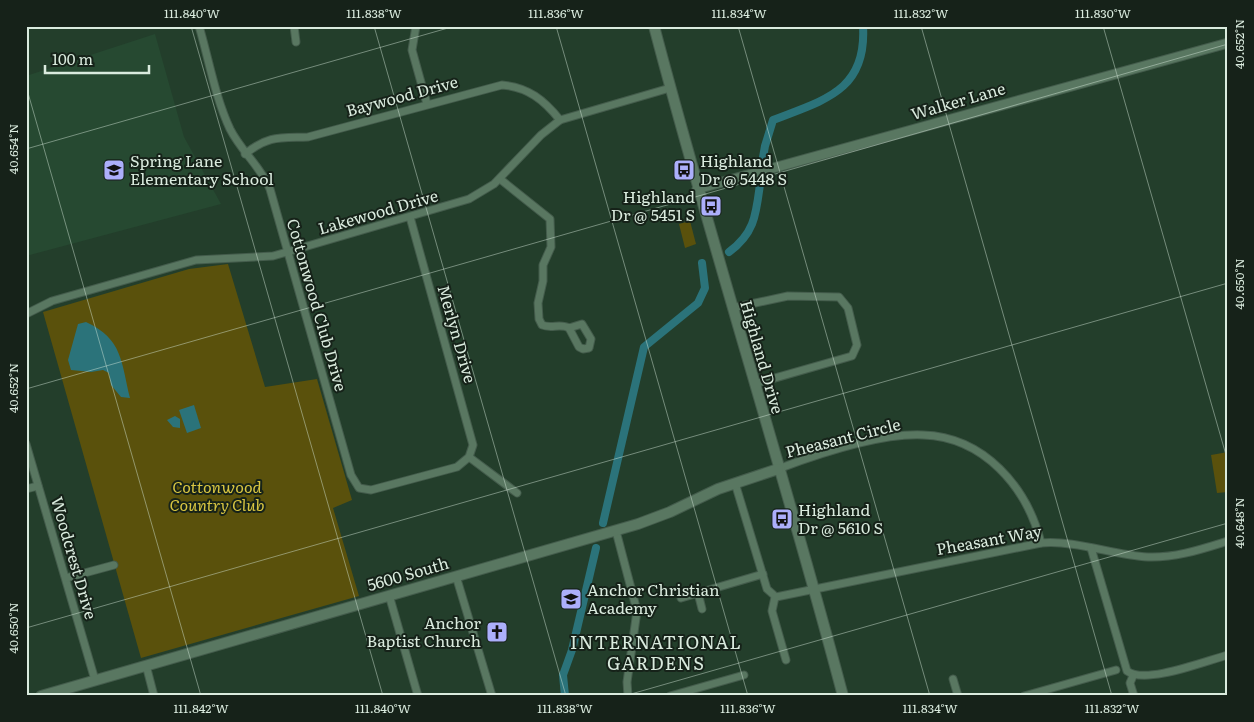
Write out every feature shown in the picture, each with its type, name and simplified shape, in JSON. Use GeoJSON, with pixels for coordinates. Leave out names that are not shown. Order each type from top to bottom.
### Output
{"type":"FeatureCollection","features":[{"type":"Feature","properties":{"kind":"main road","name":"Highland Drive"},"geometry":{"type":"LineString","coordinates":[[654,26],[697,189],[814,589],[843,696]]}},
{"type":"Feature","properties":{"kind":"main road","name":"5600 South"},"geometry":{"type":"LineString","coordinates":[[41,696],[616,531],[657,518],[709,493],[778,469]]}},
{"type":"Feature","properties":{"kind":"street","name":"Cottonwood Club Drive"},"geometry":{"type":"LineString","coordinates":[[199,26],[226,117],[245,154],[266,180],[351,475],[359,488],[371,490],[457,467],[469,457]]}},
{"type":"Feature","properties":{"kind":"street"},"geometry":{"type":"LineString","coordinates":[[294,26],[296,42]]}},
{"type":"Feature","properties":{"kind":"street"},"geometry":{"type":"LineString","coordinates":[[416,26],[412,50],[427,104]]}},
{"type":"Feature","properties":{"kind":"street","name":"Walker Lane"},"geometry":{"type":"LineString","coordinates":[[697,189],[1228,43]]}},
{"type":"Feature","properties":{"kind":"street","name":"Baywood Drive"},"geometry":{"type":"LineString","coordinates":[[245,154],[270,139],[308,137],[488,87],[513,86],[527,90],[539,97],[560,120]]}},
{"type":"Feature","properties":{"kind":"street","name":"Lakewood Drive"},"geometry":{"type":"LineString","coordinates":[[26,314],[52,301],[196,260],[258,259],[469,199],[488,189],[500,179],[541,135],[560,120],[670,88]]}},
{"type":"Feature","properties":{"kind":"street"},"geometry":{"type":"LineString","coordinates":[[500,179],[550,219],[551,247],[543,265],[543,282],[538,299],[538,317],[544,327],[563,326],[569,328]]}},
{"type":"Feature","properties":{"kind":"street","name":"Merlyn Drive"},"geometry":{"type":"LineString","coordinates":[[410,217],[471,432],[473,445],[469,457]]}},
{"type":"Feature","properties":{"kind":"street"},"geometry":{"type":"LineString","coordinates":[[732,308],[762,300],[795,295],[839,298],[848,308],[857,345],[852,356],[754,384]]}},
{"type":"Feature","properties":{"kind":"street","name":"Pheasant Circle"},"geometry":{"type":"LineString","coordinates":[[778,469],[810,458],[888,438],[922,435],[946,439],[978,452],[1012,480],[1032,514],[1041,543]]}},
{"type":"Feature","properties":{"kind":"street","name":"Woodcrest Drive"},"geometry":{"type":"LineString","coordinates":[[26,444],[95,680]]}},
{"type":"Feature","properties":{"kind":"street"},"geometry":{"type":"LineString","coordinates":[[469,457],[517,493]]}},
{"type":"Feature","properties":{"kind":"street"},"geometry":{"type":"LineString","coordinates":[[735,483],[768,590],[775,597],[773,613],[786,660]]}},
{"type":"Feature","properties":{"kind":"street"},"geometry":{"type":"LineString","coordinates":[[26,489],[38,486]]}},
{"type":"Feature","properties":{"kind":"street"},"geometry":{"type":"LineString","coordinates":[[616,531],[637,611],[627,682],[628,696]]}},
{"type":"Feature","properties":{"kind":"street","name":"Pheasant Way"},"geometry":{"type":"LineString","coordinates":[[775,597],[1041,543],[1064,543],[1138,556],[1167,556],[1228,541]]}},
{"type":"Feature","properties":{"kind":"street"},"geometry":{"type":"LineString","coordinates":[[1091,548],[1124,666],[1132,676],[1149,677],[1228,655]]}},
{"type":"Feature","properties":{"kind":"street"},"geometry":{"type":"LineString","coordinates":[[66,578],[114,565]]}},
{"type":"Feature","properties":{"kind":"street"},"geometry":{"type":"LineString","coordinates":[[681,598],[763,574]]}},
{"type":"Feature","properties":{"kind":"street"},"geometry":{"type":"LineString","coordinates":[[456,576],[492,696]]}},
{"type":"Feature","properties":{"kind":"street"},"geometry":{"type":"LineString","coordinates":[[698,593],[702,609]]}},
{"type":"Feature","properties":{"kind":"street"},"geometry":{"type":"LineString","coordinates":[[389,595],[418,696]]}},
{"type":"Feature","properties":{"kind":"street"},"geometry":{"type":"LineString","coordinates":[[146,665],[154,696]]}},
{"type":"Feature","properties":{"kind":"street"},"geometry":{"type":"LineString","coordinates":[[1024,696],[1116,670]]}},
{"type":"Feature","properties":{"kind":"street"},"geometry":{"type":"LineString","coordinates":[[670,696],[744,675]]}},
{"type":"Feature","properties":{"kind":"street"},"geometry":{"type":"LineString","coordinates":[[1132,676],[1130,683],[1134,696]]}},
{"type":"Feature","properties":{"kind":"street"},"geometry":{"type":"LineString","coordinates":[[953,679],[958,696]]}},
{"type":"Feature","properties":{"kind":"shaded area","name":"Spring Lane Elementary School"},"geometry":{"type":"Polygon","coordinates":[[[155,34],[184,137],[221,204],[26,256],[26,76],[155,34]]]}},
{"type":"Feature","properties":{"kind":"green space"},"geometry":{"type":"Polygon","coordinates":[[[690,221],[696,244],[685,248],[679,224],[690,221]]]}},
{"type":"Feature","properties":{"kind":"green space","name":"Cottonwood Country Club"},"geometry":{"type":"Polygon","coordinates":[[[228,264],[265,387],[317,379],[352,500],[333,508],[359,596],[141,658],[43,312],[189,269],[228,264]]]}},
{"type":"Feature","properties":{"kind":"green space"},"geometry":{"type":"Polygon","coordinates":[[[1228,452],[1228,492],[1217,493],[1211,455],[1228,452]]]}},
{"type":"Feature","properties":{"kind":"water"},"geometry":{"type":"Polygon","coordinates":[[[86,322],[107,336],[114,344],[122,363],[130,398],[121,397],[111,385],[109,373],[103,370],[91,372],[71,370],[68,360],[78,324],[86,322]]]}},
{"type":"Feature","properties":{"kind":"water"},"geometry":{"type":"Polygon","coordinates":[[[194,405],[201,428],[187,433],[179,410],[194,405]]]}},
{"type":"Feature","properties":{"kind":"water"},"geometry":{"type":"Polygon","coordinates":[[[175,416],[180,419],[180,428],[173,427],[167,420],[175,416]]]}},
{"type":"Feature","properties":{"kind":"waterway"},"geometry":{"type":"LineString","coordinates":[[762,163],[773,120],[825,99],[839,90],[850,79],[858,65],[862,48],[863,26]]}},
{"type":"Feature","properties":{"kind":"waterway"},"geometry":{"type":"LineString","coordinates":[[729,252],[744,238],[753,222],[760,184]]}},
{"type":"Feature","properties":{"kind":"waterway"},"geometry":{"type":"LineString","coordinates":[[603,523],[644,347],[698,303],[705,288],[702,263]]}},
{"type":"Feature","properties":{"kind":"waterway"},"geometry":{"type":"LineString","coordinates":[[565,696],[563,675],[572,650],[596,548]]}},
{"type":"Feature","properties":{"kind":"place","name":"Spring Lane Elementary School"},"geometry":{"type":"Point","coordinates":[114,170]}},
{"type":"Feature","properties":{"kind":"place","name":"Highland Dr @ 5448 S"},"geometry":{"type":"Point","coordinates":[684,170]}},
{"type":"Feature","properties":{"kind":"place","name":"Highland Dr @ 5451 S"},"geometry":{"type":"Point","coordinates":[711,206]}},
{"type":"Feature","properties":{"kind":"place","name":"Highland Dr @ 5610 S"},"geometry":{"type":"Point","coordinates":[782,519]}},
{"type":"Feature","properties":{"kind":"place","name":"Anchor Christian Academy"},"geometry":{"type":"Point","coordinates":[571,599]}},
{"type":"Feature","properties":{"kind":"place","name":"Anchor Baptist Church"},"geometry":{"type":"Point","coordinates":[497,632]}},
{"type":"Feature","properties":{"kind":"district","name":"INTERNATIONAL GARDENS"},"geometry":{"type":"Point","coordinates":[656,653]}}]}
